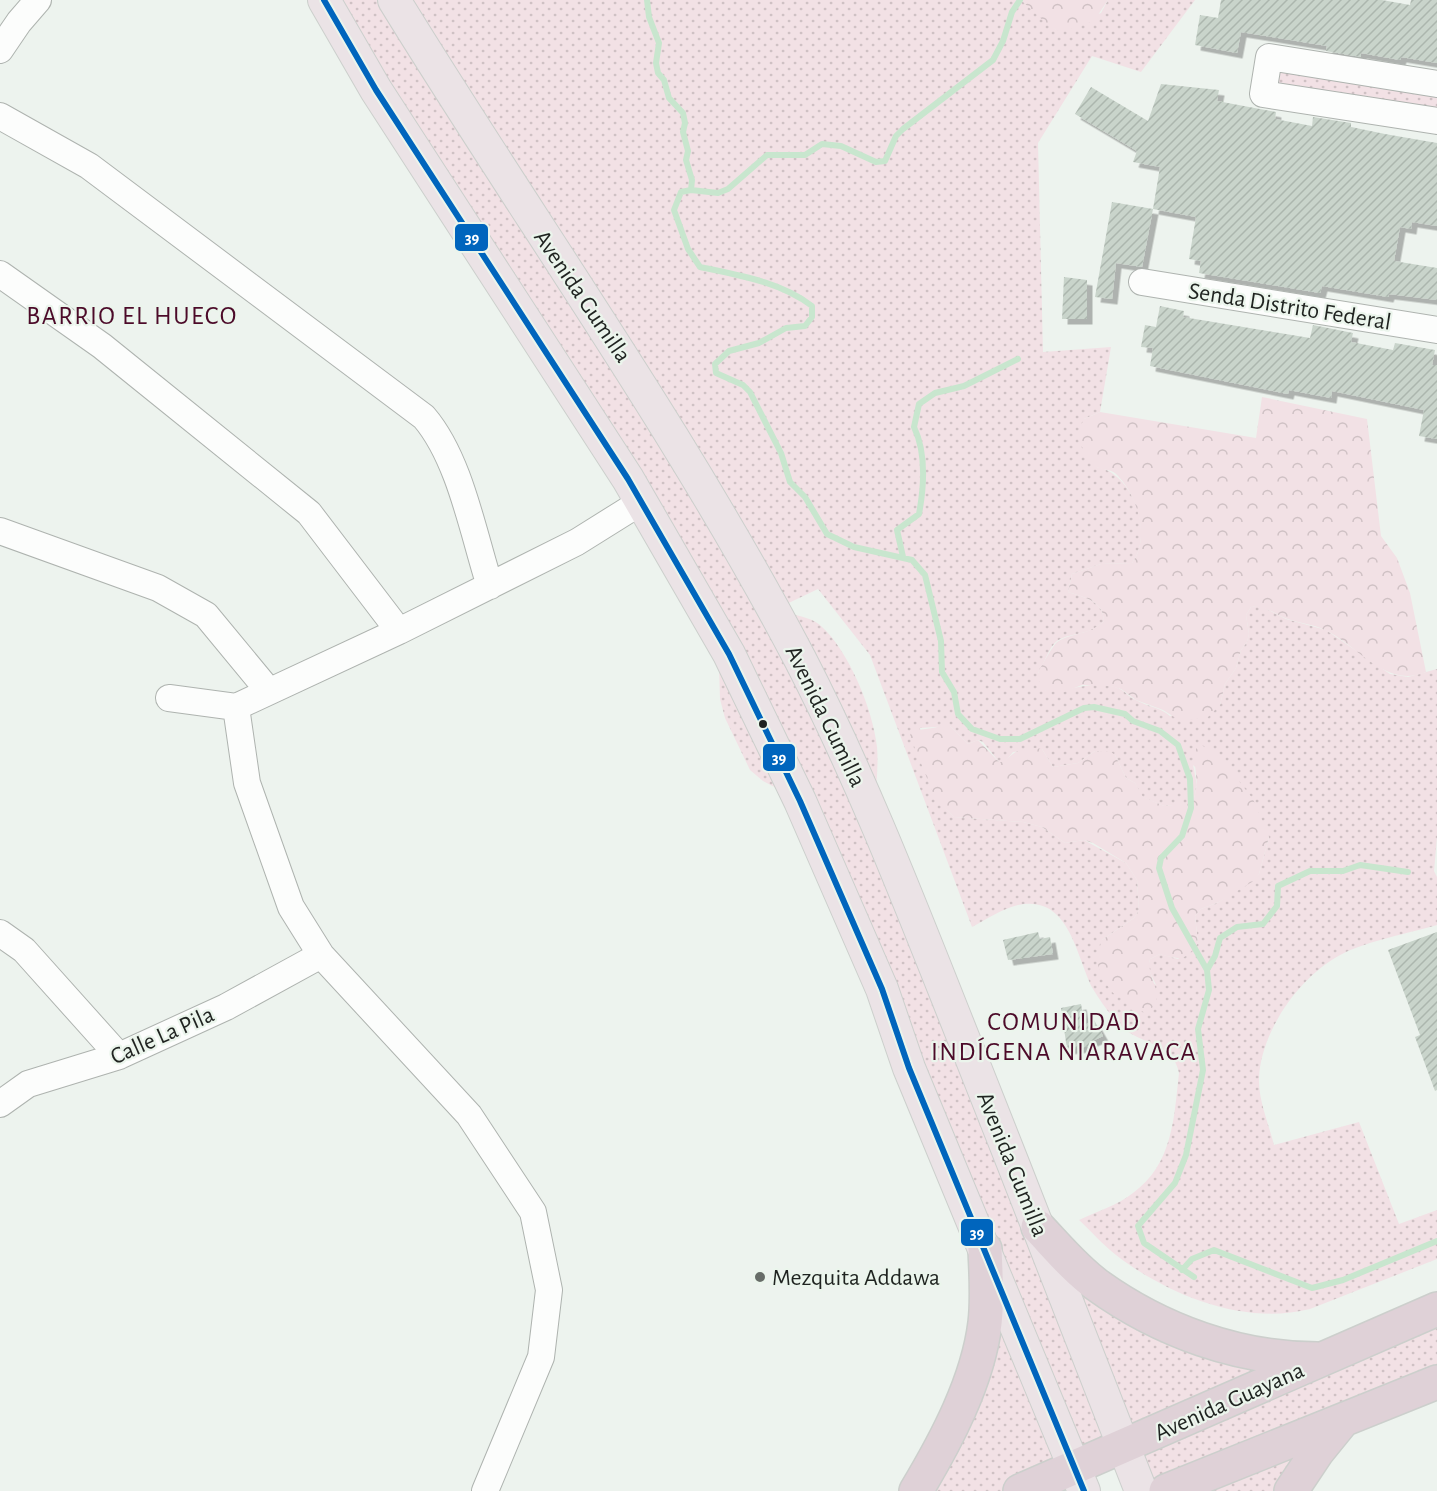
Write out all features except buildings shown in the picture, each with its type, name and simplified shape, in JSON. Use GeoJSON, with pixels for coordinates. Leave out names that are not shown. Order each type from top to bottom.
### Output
{"type":"FeatureCollection","features":[{"type":"Feature","properties":{"kind":"highway"},"geometry":{"type":"LineString","coordinates":[[1038,1227],[1096,1284],[1126,1304],[1197,1338],[1230,1349],[1261,1355],[1325,1359]]}},
{"type":"Feature","properties":{"kind":"highway"},"geometry":{"type":"LineString","coordinates":[[916,1491],[947,1434],[978,1355],[986,1312],[985,1249]]}},
{"type":"Feature","properties":{"kind":"highway","name":"Avenida Guayana"},"geometry":{"type":"LineString","coordinates":[[1020,1491],[1079,1479],[1123,1447],[1437,1309]]}},
{"type":"Feature","properties":{"kind":"highway"},"geometry":{"type":"LineString","coordinates":[[1166,1491],[1437,1382]]}},
{"type":"Feature","properties":{"kind":"highway"},"geometry":{"type":"LineString","coordinates":[[1291,1491],[1311,1460],[1345,1418]]}},
{"type":"Feature","properties":{"kind":"main road"},"geometry":{"type":"LineString","coordinates":[[324,0],[376,90],[559,369],[641,501],[729,654],[805,812],[882,989],[909,1068],[1079,1479]]}},
{"type":"Feature","properties":{"kind":"main road","name":"Avenida Gumilla"},"geometry":{"type":"LineString","coordinates":[[394,0],[531,219],[642,385],[696,473],[799,658],[834,728],[882,836],[1141,1491]]}},
{"type":"Feature","properties":{"kind":"street"},"geometry":{"type":"LineString","coordinates":[[0,50],[19,22],[38,0]]}},
{"type":"Feature","properties":{"kind":"street"},"geometry":{"type":"LineString","coordinates":[[1437,84],[1269,57],[1263,94],[1437,122]]}},
{"type":"Feature","properties":{"kind":"street"},"geometry":{"type":"LineString","coordinates":[[0,116],[89,166],[424,417],[435,430],[454,471],[490,586]]}},
{"type":"Feature","properties":{"kind":"street"},"geometry":{"type":"LineString","coordinates":[[0,274],[102,346],[309,513],[399,631]]}},
{"type":"Feature","properties":{"kind":"street","name":"Senda Distrito Federal"},"geometry":{"type":"LineString","coordinates":[[1142,282],[1437,330]]}},
{"type":"Feature","properties":{"kind":"street"},"geometry":{"type":"LineString","coordinates":[[169,698],[236,707],[268,690],[399,631],[577,542],[641,501]]}},
{"type":"Feature","properties":{"kind":"street"},"geometry":{"type":"LineString","coordinates":[[0,531],[158,588],[206,615],[268,690]]}},
{"type":"Feature","properties":{"kind":"street"},"geometry":{"type":"LineString","coordinates":[[236,707],[247,783],[291,907],[321,955],[469,1115],[533,1212],[549,1290],[541,1357],[485,1491]]}},
{"type":"Feature","properties":{"kind":"street"},"geometry":{"type":"LineString","coordinates":[[0,933],[24,951],[119,1056]]}},
{"type":"Feature","properties":{"kind":"street","name":"Calle La Pila"},"geometry":{"type":"LineString","coordinates":[[0,1104],[28,1084],[119,1056],[226,1007],[321,955]]}},
{"type":"Feature","properties":{"kind":"green space"},"geometry":{"type":"Polygon","coordinates":[[[324,0],[1021,0],[1056,30],[1101,13],[1108,0],[1195,0],[1141,72],[1092,56],[1038,143],[1043,352],[1111,347],[1100,412],[1084,419],[1097,467],[1110,472],[1121,481],[1137,507],[1141,537],[1132,563],[1101,564],[1072,574],[1068,592],[1097,604],[1104,621],[1086,632],[1057,641],[1038,673],[1046,691],[1092,685],[1111,686],[1170,716],[1220,705],[1225,684],[1236,668],[1241,650],[1247,642],[1249,634],[1246,615],[1251,607],[1261,606],[1286,619],[1326,630],[1390,674],[1408,677],[1437,669],[1437,837],[1434,871],[1437,877],[1437,925],[1377,941],[1344,953],[1328,962],[1313,975],[1286,1005],[1275,1023],[1261,1060],[1259,1086],[1274,1145],[1359,1122],[1399,1224],[1437,1210],[1437,1259],[1310,1309],[1285,1313],[1259,1313],[1233,1310],[1208,1303],[1159,1283],[1116,1255],[1079,1220],[1114,1205],[1133,1193],[1156,1168],[1164,1154],[1173,1123],[1179,1073],[1176,1063],[1163,1050],[1121,1026],[1110,1013],[1093,989],[1069,931],[1060,918],[1049,909],[1035,904],[1018,905],[972,927],[870,655],[818,589],[774,610],[805,617],[821,626],[841,650],[858,682],[875,732],[877,747],[874,816],[1038,1227],[1073,1263],[1271,1356],[1437,1309],[1437,1382],[1345,1418],[1291,1491],[1141,1491],[1123,1447],[1020,1491],[916,1491],[987,1289],[801,801],[763,781],[750,770],[725,718],[720,699],[718,635],[324,0]],[[950,726],[920,728],[924,766],[936,796],[954,817],[1023,822],[1042,827],[1065,843],[1084,840],[1126,863],[1137,880],[1139,910],[1134,918],[1102,940],[1156,985],[1148,968],[1150,959],[1160,954],[1178,959],[1198,943],[1195,916],[1201,909],[1219,902],[1259,874],[1269,837],[1193,765],[1197,785],[1193,804],[1164,806],[1142,797],[1135,783],[1126,778],[1115,755],[1095,751],[1078,763],[1053,767],[1042,749],[1013,752],[1004,763],[999,762],[983,742],[978,740],[968,744],[950,726]]]}},
{"type":"Feature","properties":{"kind":"green space"},"geometry":{"type":"Polygon","coordinates":[[[1021,0],[1108,0],[1094,21],[1065,31],[1056,30],[1048,25],[1021,0]]]}},
{"type":"Feature","properties":{"kind":"green space"},"geometry":{"type":"Polygon","coordinates":[[[1269,57],[1437,84],[1437,121],[1263,94],[1269,57]]]}},
{"type":"Feature","properties":{"kind":"green space"},"geometry":{"type":"Polygon","coordinates":[[[1262,397],[1367,419],[1381,536],[1397,558],[1410,593],[1426,672],[1411,676],[1398,675],[1373,663],[1325,630],[1290,620],[1265,608],[1251,607],[1246,615],[1249,634],[1247,642],[1241,650],[1236,668],[1225,684],[1220,705],[1207,718],[1179,720],[1163,710],[1136,700],[1121,689],[1110,686],[1082,685],[1064,692],[1046,691],[1039,681],[1038,674],[1055,644],[1093,629],[1104,621],[1097,604],[1068,592],[1072,574],[1101,564],[1132,563],[1138,553],[1140,541],[1139,516],[1130,492],[1115,473],[1094,465],[1076,436],[1084,419],[1100,412],[1256,438],[1262,397]]]}},
{"type":"Feature","properties":{"kind":"green space"},"geometry":{"type":"Polygon","coordinates":[[[950,726],[968,744],[978,740],[999,762],[1004,762],[1017,751],[1026,748],[1042,749],[1053,767],[1078,763],[1095,751],[1111,752],[1115,755],[1126,778],[1135,783],[1143,797],[1164,806],[1193,803],[1197,785],[1194,754],[1198,745],[1203,746],[1220,757],[1253,799],[1269,837],[1259,874],[1252,882],[1219,902],[1201,909],[1195,916],[1198,943],[1189,954],[1178,958],[1160,954],[1150,959],[1149,966],[1157,995],[1152,1007],[1145,1013],[1113,993],[1102,978],[1096,958],[1102,940],[1134,918],[1139,910],[1137,880],[1126,863],[1084,840],[1065,843],[1042,827],[1023,822],[954,817],[935,798],[910,736],[911,732],[950,726]]]}},
{"type":"Feature","properties":{"kind":"waterway"},"geometry":{"type":"LineString","coordinates":[[647,0],[649,17],[659,43],[656,63],[658,73],[664,80],[669,98],[683,113],[685,123],[683,132],[688,151],[686,160],[692,180],[691,190]]}},
{"type":"Feature","properties":{"kind":"waterway"},"geometry":{"type":"LineString","coordinates":[[1020,0],[1012,12],[1003,41],[993,60],[903,129],[896,136],[885,161],[876,162],[841,146],[822,144],[805,155],[767,155],[728,189],[718,193],[691,190],[681,192],[674,210],[688,249],[700,267],[773,285],[812,306],[812,317],[805,326],[786,328],[759,343],[729,351],[715,364],[716,373],[743,385],[750,392],[781,453],[790,482],[805,497],[827,534],[854,547],[912,560],[925,575],[941,641],[942,672],[954,692],[958,714],[972,729],[1000,739],[1020,739],[1084,708],[1094,707],[1125,714],[1133,721],[1160,731],[1178,745],[1190,779],[1191,808],[1182,836],[1161,858],[1159,868],[1172,908],[1207,970],[1209,990],[1198,1029],[1203,1070],[1186,1155],[1175,1183],[1138,1226],[1144,1243],[1194,1277]]}},
{"type":"Feature","properties":{"kind":"waterway"},"geometry":{"type":"LineString","coordinates":[[903,557],[897,530],[919,514],[922,493],[921,447],[914,427],[919,404],[935,393],[964,386],[1018,359]]}},
{"type":"Feature","properties":{"kind":"waterway"},"geometry":{"type":"LineString","coordinates":[[1207,970],[1215,956],[1220,938],[1237,927],[1263,924],[1277,906],[1278,886],[1310,871],[1343,871],[1360,865],[1408,872]]}},
{"type":"Feature","properties":{"kind":"waterway"},"geometry":{"type":"LineString","coordinates":[[1182,1270],[1192,1259],[1214,1250],[1312,1288],[1343,1280],[1437,1241]]}},
{"type":"Feature","properties":{"kind":"transit line","name":"39"},"geometry":{"type":"LineString","coordinates":[[324,0],[376,90],[628,479],[729,654],[800,801],[882,989],[909,1068],[1084,1491]]}},
{"type":"Feature","properties":{"kind":"place","name":"Mezquita Addawa"},"geometry":{"type":"Point","coordinates":[760,1277]}},
{"type":"Feature","properties":{"kind":"district","name":"BARRIO EL HUECO"},"geometry":{"type":"Point","coordinates":[132,315]}},
{"type":"Feature","properties":{"kind":"district","name":"COMUNIDAD INDÍGENA NIARAVACA"},"geometry":{"type":"Point","coordinates":[1064,1036]}}]}
